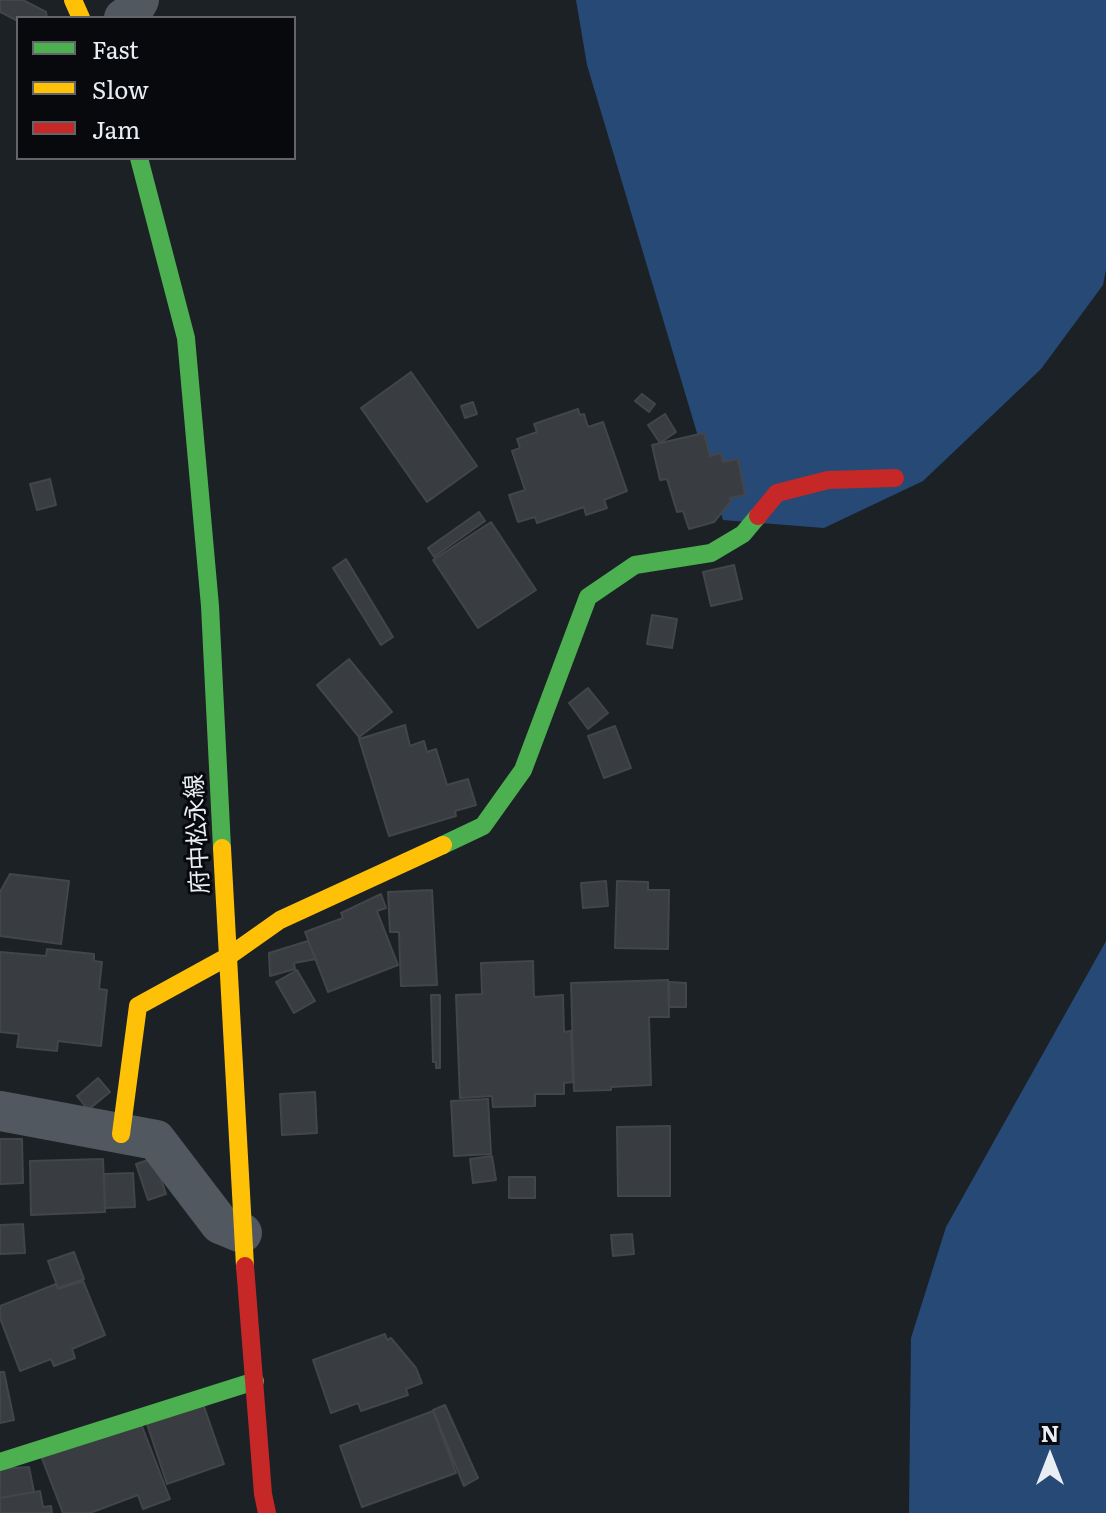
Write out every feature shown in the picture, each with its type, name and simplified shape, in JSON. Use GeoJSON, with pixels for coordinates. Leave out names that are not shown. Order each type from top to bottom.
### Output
{"type":"FeatureCollection","features":[{"type":"Feature","properties":{"kind":"main road","name":"府中松永線"},"geometry":{"type":"LineString","coordinates":[[140,160],[186,338],[210,606],[242,1233],[267,1513]]}},
{"type":"Feature","properties":{"kind":"main road"},"geometry":{"type":"LineString","coordinates":[[121,1134],[138,1006],[229,956],[280,920],[483,826],[523,770],[588,597],[635,565],[711,553],[743,534],[777,493],[828,480],[895,478]]}},
{"type":"Feature","properties":{"kind":"main road"},"geometry":{"type":"LineString","coordinates":[[0,1462],[255,1381]]}},
{"type":"Feature","properties":{"kind":"street"},"geometry":{"type":"LineString","coordinates":[[128,16],[139,0]]}},
{"type":"Feature","properties":{"kind":"street"},"geometry":{"type":"LineString","coordinates":[[0,1111],[156,1140],[220,1224],[242,1233]]}},
{"type":"Feature","properties":{"kind":"shaded area"},"geometry":{"type":"Polygon","coordinates":[[[576,0],[1106,0],[1106,270],[1103,285],[1041,369],[923,481],[824,528],[723,520],[587,65],[576,0]]]}},
{"type":"Feature","properties":{"kind":"shaded area"},"geometry":{"type":"Polygon","coordinates":[[[1106,941],[1106,1513],[909,1513],[911,1338],[946,1227],[1106,941]]]}},
{"type":"Feature","properties":{"kind":"building"},"geometry":{"type":"Polygon","coordinates":[[[0,0],[23,0],[46,12],[47,16],[16,16],[16,20],[0,12],[0,0]]]}},
{"type":"Feature","properties":{"kind":"building"},"geometry":{"type":"Polygon","coordinates":[[[411,372],[477,466],[427,502],[361,408],[411,372]]]}},
{"type":"Feature","properties":{"kind":"building"},"geometry":{"type":"Polygon","coordinates":[[[642,394],[655,404],[649,412],[635,401],[642,394]]]}},
{"type":"Feature","properties":{"kind":"building"},"geometry":{"type":"Polygon","coordinates":[[[473,402],[477,414],[465,418],[461,406],[473,402]]]}},
{"type":"Feature","properties":{"kind":"building"},"geometry":{"type":"Polygon","coordinates":[[[578,409],[580,415],[584,414],[588,427],[603,422],[627,491],[604,500],[607,508],[586,515],[584,507],[537,523],[535,517],[518,522],[509,495],[525,490],[512,451],[520,448],[517,439],[537,432],[534,424],[578,409]]]}},
{"type":"Feature","properties":{"kind":"building"},"geometry":{"type":"Polygon","coordinates":[[[665,414],[676,432],[660,443],[648,425],[665,414]]]}},
{"type":"Feature","properties":{"kind":"building"},"geometry":{"type":"Polygon","coordinates":[[[704,433],[710,456],[721,453],[723,462],[738,459],[745,495],[730,498],[731,501],[714,522],[689,529],[683,511],[677,512],[667,479],[660,480],[652,445],[704,433]]]}},
{"type":"Feature","properties":{"kind":"building"},"geometry":{"type":"Polygon","coordinates":[[[50,479],[56,505],[37,510],[30,484],[50,479]]]}},
{"type":"Feature","properties":{"kind":"building"},"geometry":{"type":"Polygon","coordinates":[[[479,512],[485,521],[434,557],[428,548],[479,512]]]}},
{"type":"Feature","properties":{"kind":"building"},"geometry":{"type":"Polygon","coordinates":[[[491,522],[536,590],[478,628],[433,560],[491,522]]]}},
{"type":"Feature","properties":{"kind":"building"},"geometry":{"type":"Polygon","coordinates":[[[346,559],[393,637],[381,645],[333,568],[346,559]]]}},
{"type":"Feature","properties":{"kind":"building"},"geometry":{"type":"Polygon","coordinates":[[[734,565],[742,599],[711,606],[703,572],[734,565]]]}},
{"type":"Feature","properties":{"kind":"building"},"geometry":{"type":"Polygon","coordinates":[[[652,615],[677,619],[672,648],[647,644],[652,615]]]}},
{"type":"Feature","properties":{"kind":"building"},"geometry":{"type":"Polygon","coordinates":[[[349,659],[392,712],[359,737],[317,685],[349,659]]]}},
{"type":"Feature","properties":{"kind":"building"},"geometry":{"type":"Polygon","coordinates":[[[588,688],[608,713],[588,729],[569,703],[588,688]]]}},
{"type":"Feature","properties":{"kind":"building"},"geometry":{"type":"Polygon","coordinates":[[[405,725],[410,746],[424,741],[427,752],[436,749],[447,785],[468,779],[476,805],[455,811],[456,816],[389,836],[359,739],[405,725]]]}},
{"type":"Feature","properties":{"kind":"building"},"geometry":{"type":"Polygon","coordinates":[[[615,726],[631,768],[604,778],[588,736],[615,726]]]}},
{"type":"Feature","properties":{"kind":"building"},"geometry":{"type":"Polygon","coordinates":[[[10,874],[69,881],[61,944],[0,936],[0,892],[10,874]]]}},
{"type":"Feature","properties":{"kind":"building"},"geometry":{"type":"Polygon","coordinates":[[[606,881],[608,906],[583,908],[581,883],[606,881]]]}},
{"type":"Feature","properties":{"kind":"building"},"geometry":{"type":"Polygon","coordinates":[[[617,881],[648,882],[648,890],[669,890],[668,949],[615,948],[617,881]]]}},
{"type":"Feature","properties":{"kind":"building"},"geometry":{"type":"Polygon","coordinates":[[[432,890],[437,985],[401,986],[399,932],[390,932],[388,892],[432,890]]]}},
{"type":"Feature","properties":{"kind":"building"},"geometry":{"type":"Polygon","coordinates":[[[381,894],[386,908],[377,911],[398,965],[328,992],[305,932],[343,918],[341,913],[381,894]]]}},
{"type":"Feature","properties":{"kind":"building"},"geometry":{"type":"Polygon","coordinates":[[[308,941],[316,959],[294,963],[295,969],[270,976],[269,953],[308,941]]]}},
{"type":"Feature","properties":{"kind":"building"},"geometry":{"type":"Polygon","coordinates":[[[47,949],[94,954],[94,961],[102,962],[99,989],[107,990],[101,1046],[58,1041],[57,1051],[17,1047],[19,1034],[0,1032],[0,952],[46,956],[47,949]]]}},
{"type":"Feature","properties":{"kind":"building"},"geometry":{"type":"Polygon","coordinates":[[[533,961],[534,997],[563,995],[564,1032],[571,1031],[573,1082],[564,1083],[564,1094],[535,1094],[535,1106],[493,1107],[492,1096],[460,1098],[456,995],[482,994],[481,963],[533,961]]]}},
{"type":"Feature","properties":{"kind":"building"},"geometry":{"type":"Polygon","coordinates":[[[297,970],[315,1001],[294,1013],[276,982],[297,970]]]}},
{"type":"Feature","properties":{"kind":"building"},"geometry":{"type":"Polygon","coordinates":[[[668,980],[669,1017],[649,1017],[651,1085],[574,1091],[571,983],[668,980]]]}},
{"type":"Feature","properties":{"kind":"building"},"geometry":{"type":"Polygon","coordinates":[[[669,982],[686,983],[686,1007],[669,1007],[669,982]]]}},
{"type":"Feature","properties":{"kind":"building"},"geometry":{"type":"Polygon","coordinates":[[[431,995],[440,995],[440,1068],[436,1068],[436,1062],[433,1062],[431,995]]]}},
{"type":"Feature","properties":{"kind":"building"},"geometry":{"type":"Polygon","coordinates":[[[98,1078],[110,1092],[88,1110],[77,1096],[98,1078]]]}},
{"type":"Feature","properties":{"kind":"building"},"geometry":{"type":"Polygon","coordinates":[[[315,1092],[317,1133],[282,1135],[280,1094],[315,1092]]]}},
{"type":"Feature","properties":{"kind":"building"},"geometry":{"type":"Polygon","coordinates":[[[488,1099],[491,1154],[454,1156],[451,1101],[488,1099]]]}},
{"type":"Feature","properties":{"kind":"building"},"geometry":{"type":"Polygon","coordinates":[[[670,1126],[670,1196],[618,1196],[617,1127],[670,1126]]]}},
{"type":"Feature","properties":{"kind":"building"},"geometry":{"type":"Polygon","coordinates":[[[0,1139],[22,1139],[23,1183],[0,1184],[0,1139]]]}},
{"type":"Feature","properties":{"kind":"building"},"geometry":{"type":"Polygon","coordinates":[[[492,1156],[496,1180],[473,1183],[470,1159],[492,1156]]]}},
{"type":"Feature","properties":{"kind":"building"},"geometry":{"type":"Polygon","coordinates":[[[154,1158],[166,1194],[148,1200],[136,1164],[154,1158]]]}},
{"type":"Feature","properties":{"kind":"building"},"geometry":{"type":"Polygon","coordinates":[[[103,1159],[105,1212],[31,1215],[30,1161],[103,1159]]]}},
{"type":"Feature","properties":{"kind":"building"},"geometry":{"type":"Polygon","coordinates":[[[133,1173],[135,1207],[105,1208],[104,1174],[133,1173]]]}},
{"type":"Feature","properties":{"kind":"building"},"geometry":{"type":"Polygon","coordinates":[[[509,1177],[535,1177],[535,1198],[509,1198],[509,1177]]]}},
{"type":"Feature","properties":{"kind":"building"},"geometry":{"type":"Polygon","coordinates":[[[23,1224],[25,1253],[0,1254],[0,1225],[23,1224]]]}},
{"type":"Feature","properties":{"kind":"building"},"geometry":{"type":"Polygon","coordinates":[[[632,1234],[634,1254],[613,1256],[611,1235],[632,1234]]]}},
{"type":"Feature","properties":{"kind":"building"},"geometry":{"type":"Polygon","coordinates":[[[74,1252],[84,1279],[58,1288],[48,1261],[74,1252]]]}},
{"type":"Feature","properties":{"kind":"building"},"geometry":{"type":"Polygon","coordinates":[[[83,1281],[105,1335],[72,1349],[75,1358],[54,1366],[51,1359],[20,1371],[0,1318],[0,1306],[56,1284],[58,1289],[83,1281]]]}},
{"type":"Feature","properties":{"kind":"building"},"geometry":{"type":"Polygon","coordinates":[[[385,1334],[387,1340],[391,1338],[416,1368],[422,1383],[406,1389],[408,1395],[361,1411],[358,1403],[331,1413],[313,1360],[385,1334]]]}},
{"type":"Feature","properties":{"kind":"building"},"geometry":{"type":"Polygon","coordinates":[[[0,1372],[4,1372],[14,1420],[0,1423],[0,1372]]]}},
{"type":"Feature","properties":{"kind":"building"},"geometry":{"type":"Polygon","coordinates":[[[202,1401],[224,1464],[167,1484],[146,1421],[202,1401]]]}},
{"type":"Feature","properties":{"kind":"building"},"geometry":{"type":"Polygon","coordinates":[[[445,1405],[478,1478],[464,1486],[433,1410],[445,1405]]]}},
{"type":"Feature","properties":{"kind":"building"},"geometry":{"type":"Polygon","coordinates":[[[433,1411],[456,1473],[362,1507],[340,1446],[433,1411]]]}},
{"type":"Feature","properties":{"kind":"building"},"geometry":{"type":"Polygon","coordinates":[[[140,1421],[170,1499],[143,1509],[138,1495],[90,1513],[63,1513],[41,1456],[140,1421]]]}},
{"type":"Feature","properties":{"kind":"building"},"geometry":{"type":"Polygon","coordinates":[[[29,1467],[34,1492],[0,1498],[0,1469],[29,1467]]]}},
{"type":"Feature","properties":{"kind":"building"},"geometry":{"type":"Polygon","coordinates":[[[40,1491],[43,1507],[51,1506],[52,1513],[0,1513],[0,1498],[40,1491]]]}},
{"type":"Feature","properties":{"kind":"traffic: fast"},"geometry":{"type":"LineString","coordinates":[[140,160],[186,338],[210,606],[222,848]]}},
{"type":"Feature","properties":{"kind":"traffic: fast"},"geometry":{"type":"LineString","coordinates":[[443,845],[483,826],[523,770],[588,597],[635,565],[711,553],[743,534],[758,516]]}},
{"type":"Feature","properties":{"kind":"traffic: fast"},"geometry":{"type":"LineString","coordinates":[[0,1462],[255,1381]]}},
{"type":"Feature","properties":{"kind":"traffic: slow"},"geometry":{"type":"LineString","coordinates":[[73,0],[80,16]]}},
{"type":"Feature","properties":{"kind":"traffic: slow"},"geometry":{"type":"LineString","coordinates":[[121,1134],[138,1006],[229,956],[280,920],[443,845]]}},
{"type":"Feature","properties":{"kind":"traffic: slow"},"geometry":{"type":"LineString","coordinates":[[222,848],[245,1266]]}},
{"type":"Feature","properties":{"kind":"traffic: jam"},"geometry":{"type":"LineString","coordinates":[[758,516],[777,493],[828,480],[895,478]]}},
{"type":"Feature","properties":{"kind":"traffic: jam"},"geometry":{"type":"LineString","coordinates":[[245,1266],[267,1513]]}}]}
